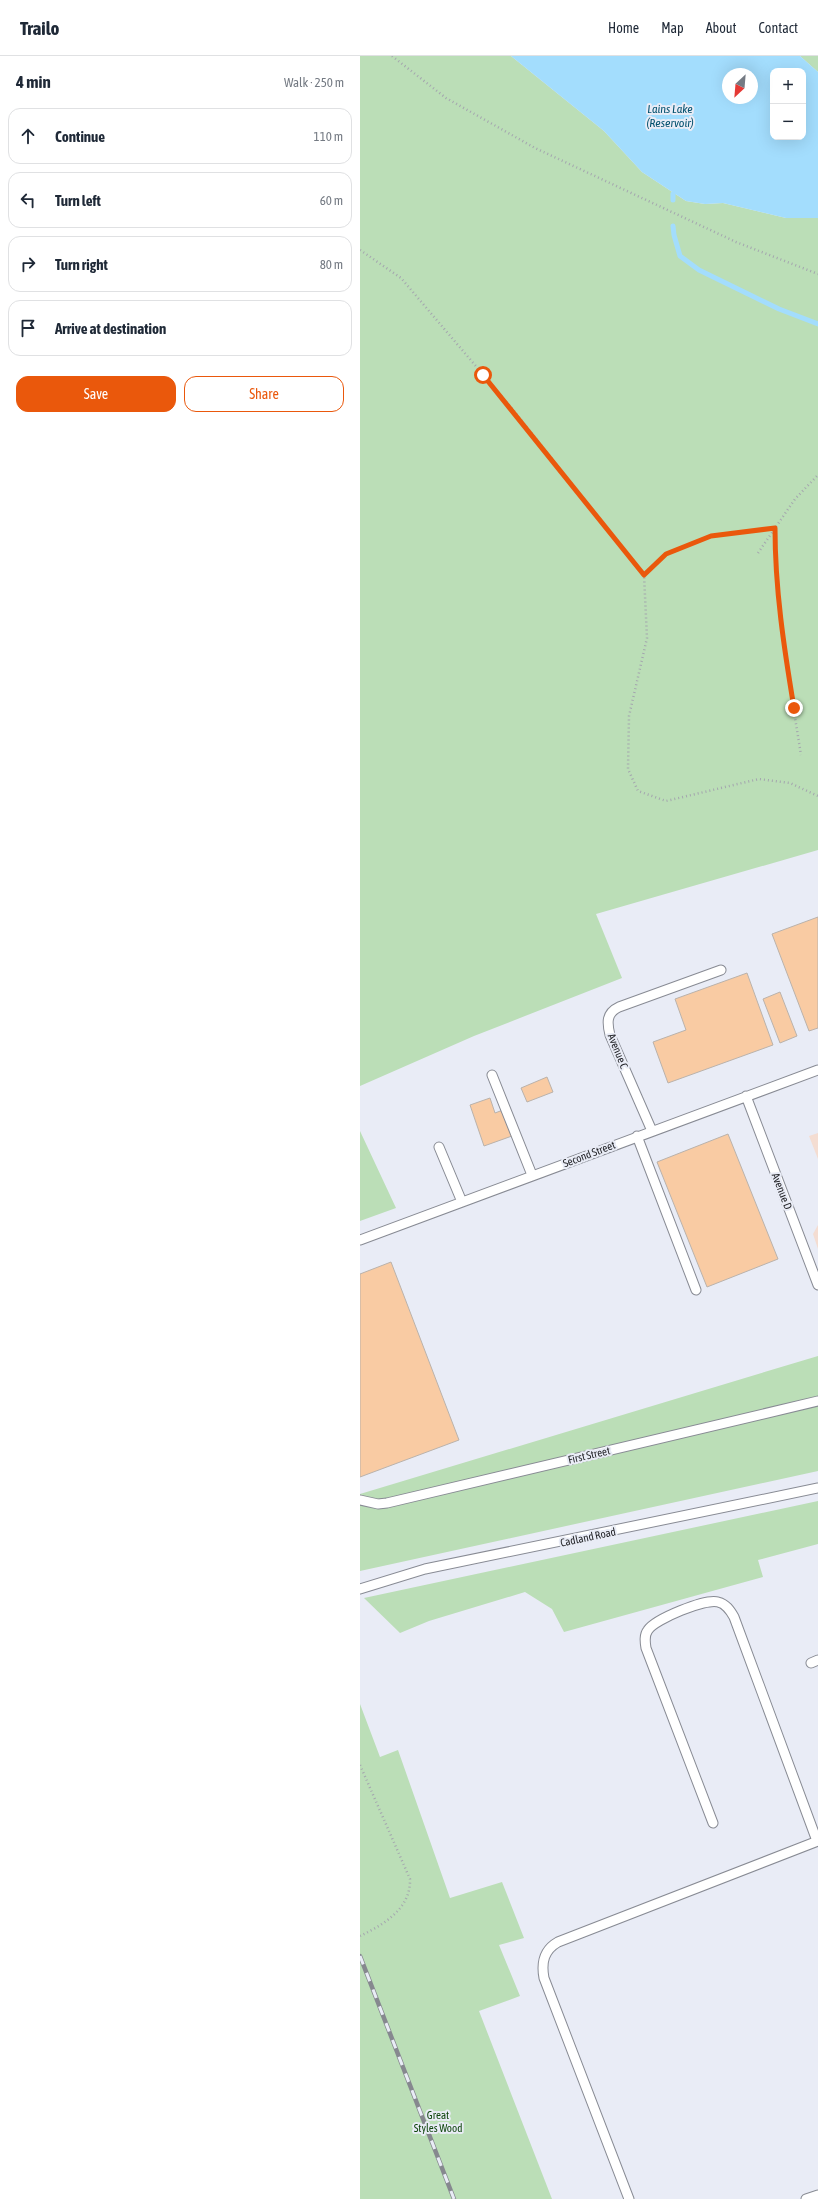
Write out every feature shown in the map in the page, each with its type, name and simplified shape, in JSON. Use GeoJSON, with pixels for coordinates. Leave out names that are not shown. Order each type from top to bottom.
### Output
{"type":"FeatureCollection","features":[{"type":"Feature","properties":{"kind":"lane","name":"Avenue C"},"geometry":{"type":"LineString","coordinates":[[652,1130],[610,1035],[608,1021],[610,1014],[619,1007],[721,970]]}},
{"type":"Feature","properties":{"kind":"lane","name":"Second Street"},"geometry":{"type":"LineString","coordinates":[[360,1240],[652,1130],[818,1070]]}},
{"type":"Feature","properties":{"kind":"lane"},"geometry":{"type":"LineString","coordinates":[[492,1076],[532,1175]]}},
{"type":"Feature","properties":{"kind":"lane","name":"Avenue D"},"geometry":{"type":"LineString","coordinates":[[746,1096],[818,1285]]}},
{"type":"Feature","properties":{"kind":"lane"},"geometry":{"type":"LineString","coordinates":[[638,1136],[696,1290]]}},
{"type":"Feature","properties":{"kind":"lane"},"geometry":{"type":"LineString","coordinates":[[439,1147],[462,1202]]}},
{"type":"Feature","properties":{"kind":"lane","name":"First Street"},"geometry":{"type":"LineString","coordinates":[[360,1500],[366,1503],[388,1503],[818,1401]]}},
{"type":"Feature","properties":{"kind":"lane","name":"Cadland Road"},"geometry":{"type":"LineString","coordinates":[[360,1589],[425,1569],[818,1488]]}},
{"type":"Feature","properties":{"kind":"lane"},"geometry":{"type":"LineString","coordinates":[[629,2199],[544,1978],[544,1956],[548,1949],[558,1942],[817,1841],[734,1617],[731,1611],[720,1602],[707,1601],[652,1625],[646,1634],[645,1640],[646,1648],[714,1823]]}},
{"type":"Feature","properties":{"kind":"lane"},"geometry":{"type":"LineString","coordinates":[[806,2199],[818,2195]]}},
{"type":"Feature","properties":{"kind":"path"},"geometry":{"type":"LineString","coordinates":[[392,56],[446,98],[535,148],[736,242],[818,274]]}},
{"type":"Feature","properties":{"kind":"path"},"geometry":{"type":"LineString","coordinates":[[360,250],[401,278],[514,411],[644,575],[647,638],[629,716],[628,769],[638,791],[666,801],[760,779],[790,783],[818,796]]}},
{"type":"Feature","properties":{"kind":"path"},"geometry":{"type":"LineString","coordinates":[[758,553],[795,499],[818,475]]}},
{"type":"Feature","properties":{"kind":"path"},"geometry":{"type":"LineString","coordinates":[[644,575],[666,554],[711,536],[775,528]]}},
{"type":"Feature","properties":{"kind":"path"},"geometry":{"type":"LineString","coordinates":[[775,528],[775,562],[782,631],[801,754]]}},
{"type":"Feature","properties":{"kind":"path"},"geometry":{"type":"LineString","coordinates":[[360,1765],[410,1879],[410,1889],[401,1908],[392,1918],[380,1927],[360,1936]]}},
{"type":"Feature","properties":{"kind":"shaded area"},"geometry":{"type":"Polygon","coordinates":[[[818,1133],[818,1159],[809,1136],[818,1133]]]}},
{"type":"Feature","properties":{"kind":"shaded area"},"geometry":{"type":"Polygon","coordinates":[[[818,1225],[818,1249],[813,1234],[818,1225]]]}},
{"type":"Feature","properties":{"kind":"green space"},"geometry":{"type":"Polygon","coordinates":[[[360,56],[511,56],[604,131],[642,172],[686,201],[705,204],[723,203],[786,218],[818,218],[818,850],[596,914],[622,978],[474,1036],[360,1086],[360,56]]]}},
{"type":"Feature","properties":{"kind":"green space"},"geometry":{"type":"Polygon","coordinates":[[[800,56],[818,56],[818,72],[800,56]]]}},
{"type":"Feature","properties":{"kind":"green space"},"geometry":{"type":"Polygon","coordinates":[[[360,1131],[396,1208],[360,1221],[360,1131]]]}},
{"type":"Feature","properties":{"kind":"green space"},"geometry":{"type":"Polygon","coordinates":[[[818,1356],[818,1471],[360,1571],[360,1494],[818,1356]]]}},
{"type":"Feature","properties":{"kind":"green space"},"geometry":{"type":"Polygon","coordinates":[[[818,1501],[818,1544],[758,1560],[763,1577],[564,1632],[552,1609],[525,1592],[429,1621],[400,1633],[364,1598],[818,1501]]]}},
{"type":"Feature","properties":{"kind":"green space","name":"Great Styles Wood"},"geometry":{"type":"Polygon","coordinates":[[[360,1704],[380,1757],[398,1750],[450,1898],[502,1882],[524,1938],[499,1945],[520,1996],[479,2011],[552,2199],[360,2199],[360,1704]]]}},
{"type":"Feature","properties":{"kind":"water","name":"Lains Lake (Reservoir)"},"geometry":{"type":"Polygon","coordinates":[[[511,56],[800,56],[818,72],[818,218],[786,218],[723,203],[705,204],[686,201],[642,172],[604,131],[511,56]]]}},
{"type":"Feature","properties":{"kind":"building"},"geometry":{"type":"Polygon","coordinates":[[[818,917],[818,1028],[809,1031],[772,934],[818,917]]]}},
{"type":"Feature","properties":{"kind":"building"},"geometry":{"type":"Polygon","coordinates":[[[747,973],[773,1045],[668,1083],[653,1042],[686,1030],[675,999],[747,973]]]}},
{"type":"Feature","properties":{"kind":"building"},"geometry":{"type":"Polygon","coordinates":[[[780,992],[797,1036],[780,1043],[763,999],[780,992]]]}},
{"type":"Feature","properties":{"kind":"building"},"geometry":{"type":"Polygon","coordinates":[[[547,1077],[553,1092],[527,1102],[521,1088],[547,1077]]]}},
{"type":"Feature","properties":{"kind":"building"},"geometry":{"type":"Polygon","coordinates":[[[490,1098],[495,1113],[503,1110],[512,1136],[484,1146],[470,1105],[490,1098]]]}},
{"type":"Feature","properties":{"kind":"building"},"geometry":{"type":"Polygon","coordinates":[[[728,1134],[778,1259],[707,1287],[657,1162],[728,1134]]]}},
{"type":"Feature","properties":{"kind":"building"},"geometry":{"type":"Polygon","coordinates":[[[391,1262],[459,1440],[360,1477],[360,1274],[391,1262]]]}},
{"type":"Feature","properties":{"kind":"waterway"},"geometry":{"type":"LineString","coordinates":[[673,194],[673,200]]}},
{"type":"Feature","properties":{"kind":"waterway"},"geometry":{"type":"LineString","coordinates":[[673,226],[680,256],[699,270],[779,309],[818,324]]}},
{"type":"Feature","properties":{"kind":"railway"},"geometry":{"type":"LineString","coordinates":[[360,1956],[454,2199]]}},
{"type":"Feature","properties":{"kind":"route"},"geometry":{"type":"LineString","coordinates":[[483,375],[514,411],[621,544],[644,575],[666,554],[711,536],[775,528],[775,562],[782,631],[794,708]]}}]}
